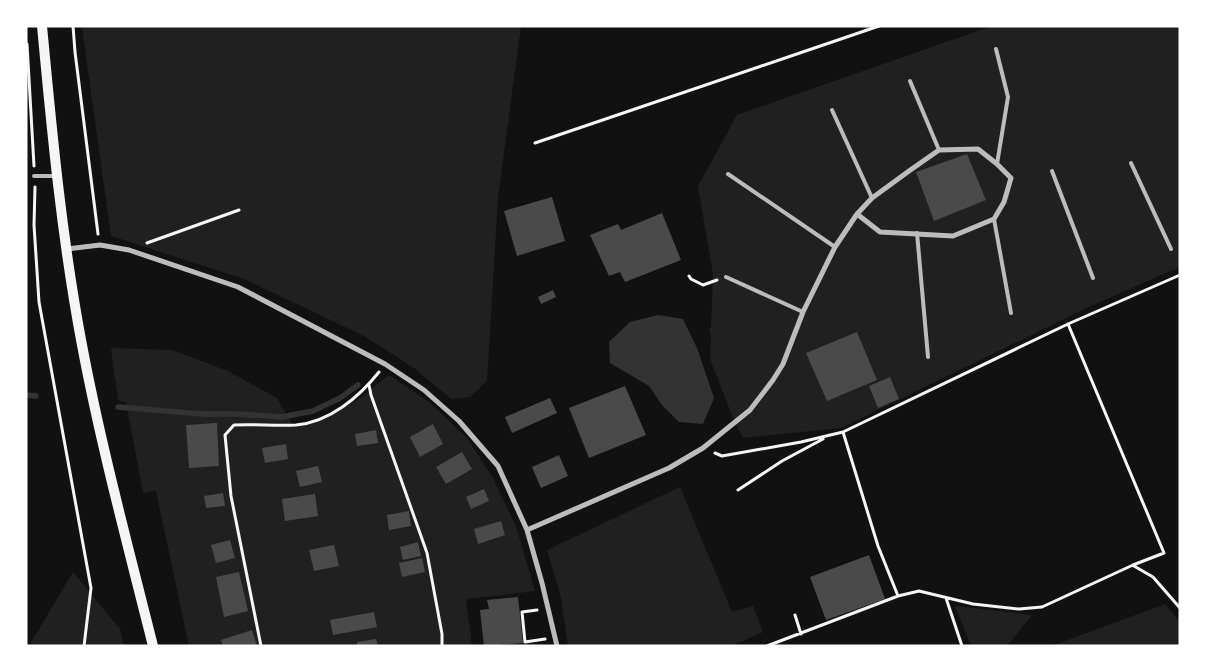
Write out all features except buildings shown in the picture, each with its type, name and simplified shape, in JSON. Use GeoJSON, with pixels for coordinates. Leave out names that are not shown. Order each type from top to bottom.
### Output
{"type":"FeatureCollection","features":[{"type":"Feature","properties":{"kind":"main road"},"geometry":{"type":"LineString","coordinates":[[42,26],[57,176],[82,345],[117,504],[153,646]]}},
{"type":"Feature","properties":{"kind":"street"},"geometry":{"type":"LineString","coordinates":[[526,530],[669,468],[703,448],[750,410],[783,364],[803,312],[835,247],[857,214],[872,198],[940,150],[978,149],[1011,178],[1004,202],[994,219],[953,236],[880,232],[857,214]]}},
{"type":"Feature","properties":{"kind":"street"},"geometry":{"type":"LineString","coordinates":[[67,249],[100,245],[129,250],[238,287],[385,364],[424,390],[459,421],[498,466],[526,530],[542,583],[557,646]]}},
{"type":"Feature","properties":{"kind":"lane"},"geometry":{"type":"LineString","coordinates":[[996,50],[1008,97],[997,164]]}},
{"type":"Feature","properties":{"kind":"lane"},"geometry":{"type":"LineString","coordinates":[[910,81],[940,150]]}},
{"type":"Feature","properties":{"kind":"lane"},"geometry":{"type":"LineString","coordinates":[[832,110],[872,198]]}},
{"type":"Feature","properties":{"kind":"lane"},"geometry":{"type":"LineString","coordinates":[[1131,163],[1171,249]]}},
{"type":"Feature","properties":{"kind":"lane"},"geometry":{"type":"LineString","coordinates":[[1052,171],[1094,278]]}},
{"type":"Feature","properties":{"kind":"lane"},"geometry":{"type":"LineString","coordinates":[[728,174],[835,247]]}},
{"type":"Feature","properties":{"kind":"lane"},"geometry":{"type":"LineString","coordinates":[[34,176],[57,176]]}},
{"type":"Feature","properties":{"kind":"lane"},"geometry":{"type":"LineString","coordinates":[[994,219],[1011,313]]}},
{"type":"Feature","properties":{"kind":"lane"},"geometry":{"type":"LineString","coordinates":[[917,234],[928,357]]}},
{"type":"Feature","properties":{"kind":"lane"},"geometry":{"type":"LineString","coordinates":[[726,277],[803,312]]}},
{"type":"Feature","properties":{"kind":"path"},"geometry":{"type":"LineString","coordinates":[[73,26],[100,245]]}},
{"type":"Feature","properties":{"kind":"path"},"geometry":{"type":"LineString","coordinates":[[534,143],[879,26]]}},
{"type":"Feature","properties":{"kind":"path"},"geometry":{"type":"LineString","coordinates":[[129,250],[239,210]]}},
{"type":"Feature","properties":{"kind":"path"},"geometry":{"type":"LineString","coordinates":[[703,448],[722,456],[843,432],[1068,324],[1180,275]]}},
{"type":"Feature","properties":{"kind":"path"},"geometry":{"type":"LineString","coordinates":[[689,276],[691,279],[703,284],[726,277]]}},
{"type":"Feature","properties":{"kind":"path"},"geometry":{"type":"LineString","coordinates":[[767,646],[898,596],[919,591],[973,604],[1019,609],[1042,607],[1164,553],[1068,324]]}},
{"type":"Feature","properties":{"kind":"path"},"geometry":{"type":"LineString","coordinates":[[44,332],[91,588],[84,646]]}},
{"type":"Feature","properties":{"kind":"path"},"geometry":{"type":"LineString","coordinates":[[261,646],[231,496],[225,435],[234,425],[298,424],[331,415],[369,384],[385,364]]}},
{"type":"Feature","properties":{"kind":"path"},"geometry":{"type":"LineString","coordinates":[[369,384],[371,395],[427,553],[442,634],[442,646]]}},
{"type":"Feature","properties":{"kind":"path"},"geometry":{"type":"LineString","coordinates":[[843,432],[878,546],[898,596]]}},
{"type":"Feature","properties":{"kind":"path"},"geometry":{"type":"LineString","coordinates":[[738,490],[782,461],[828,436]]}},
{"type":"Feature","properties":{"kind":"path"},"geometry":{"type":"LineString","coordinates":[[1134,565],[1153,577],[1180,608]]}},
{"type":"Feature","properties":{"kind":"path"},"geometry":{"type":"LineString","coordinates":[[946,598],[962,646]]}},
{"type":"Feature","properties":{"kind":"path"},"geometry":{"type":"LineString","coordinates":[[526,612],[522,612],[525,642],[555,636]]}},
{"type":"Feature","properties":{"kind":"path"},"geometry":{"type":"LineString","coordinates":[[795,615],[801,634]]}},
{"type":"Feature","properties":{"kind":"shaded area"},"geometry":{"type":"Polygon","coordinates":[[[91,26],[521,26],[498,198],[487,381],[470,397],[451,399],[414,368],[364,336],[244,279],[111,236],[82,28],[91,26]]]}},
{"type":"Feature","properties":{"kind":"shaded area"},"geometry":{"type":"Polygon","coordinates":[[[992,26],[1180,26],[1180,267],[1091,306],[841,428],[743,438],[733,418],[710,359],[711,337],[709,328],[711,328],[713,274],[698,186],[737,115],[992,26]]]}},
{"type":"Feature","properties":{"kind":"shaded area"},"geometry":{"type":"Polygon","coordinates":[[[658,315],[683,319],[697,348],[714,398],[703,424],[679,422],[662,405],[649,386],[610,363],[609,342],[630,322],[658,315]]]}},
{"type":"Feature","properties":{"kind":"shaded area"},"geometry":{"type":"Polygon","coordinates":[[[111,348],[172,350],[228,371],[277,398],[293,426],[329,416],[360,398],[389,375],[429,402],[467,438],[493,478],[516,526],[535,591],[466,599],[472,646],[189,646],[156,491],[143,493],[126,402],[118,400],[111,348]]]}},
{"type":"Feature","properties":{"kind":"shaded area"},"geometry":{"type":"Polygon","coordinates":[[[680,487],[732,612],[753,606],[763,632],[731,646],[568,646],[561,598],[547,550],[680,487]]]}},
{"type":"Feature","properties":{"kind":"shaded area"},"geometry":{"type":"Polygon","coordinates":[[[73,572],[120,629],[124,646],[29,646],[73,572]]]}},
{"type":"Feature","properties":{"kind":"shaded area"},"geometry":{"type":"Polygon","coordinates":[[[1165,604],[1180,622],[1180,646],[1052,646],[1165,604]]]}},
{"type":"Feature","properties":{"kind":"shaded area"},"geometry":{"type":"Polygon","coordinates":[[[955,606],[1032,615],[1007,646],[971,646],[955,606]]]}},
{"type":"Feature","properties":{"kind":"waterway"},"geometry":{"type":"LineString","coordinates":[[118,407],[202,414],[282,417],[313,411],[340,398],[358,385]]}},
{"type":"Feature","properties":{"kind":"waterway"},"geometry":{"type":"LineString","coordinates":[[26,395],[36,396]]}}]}
